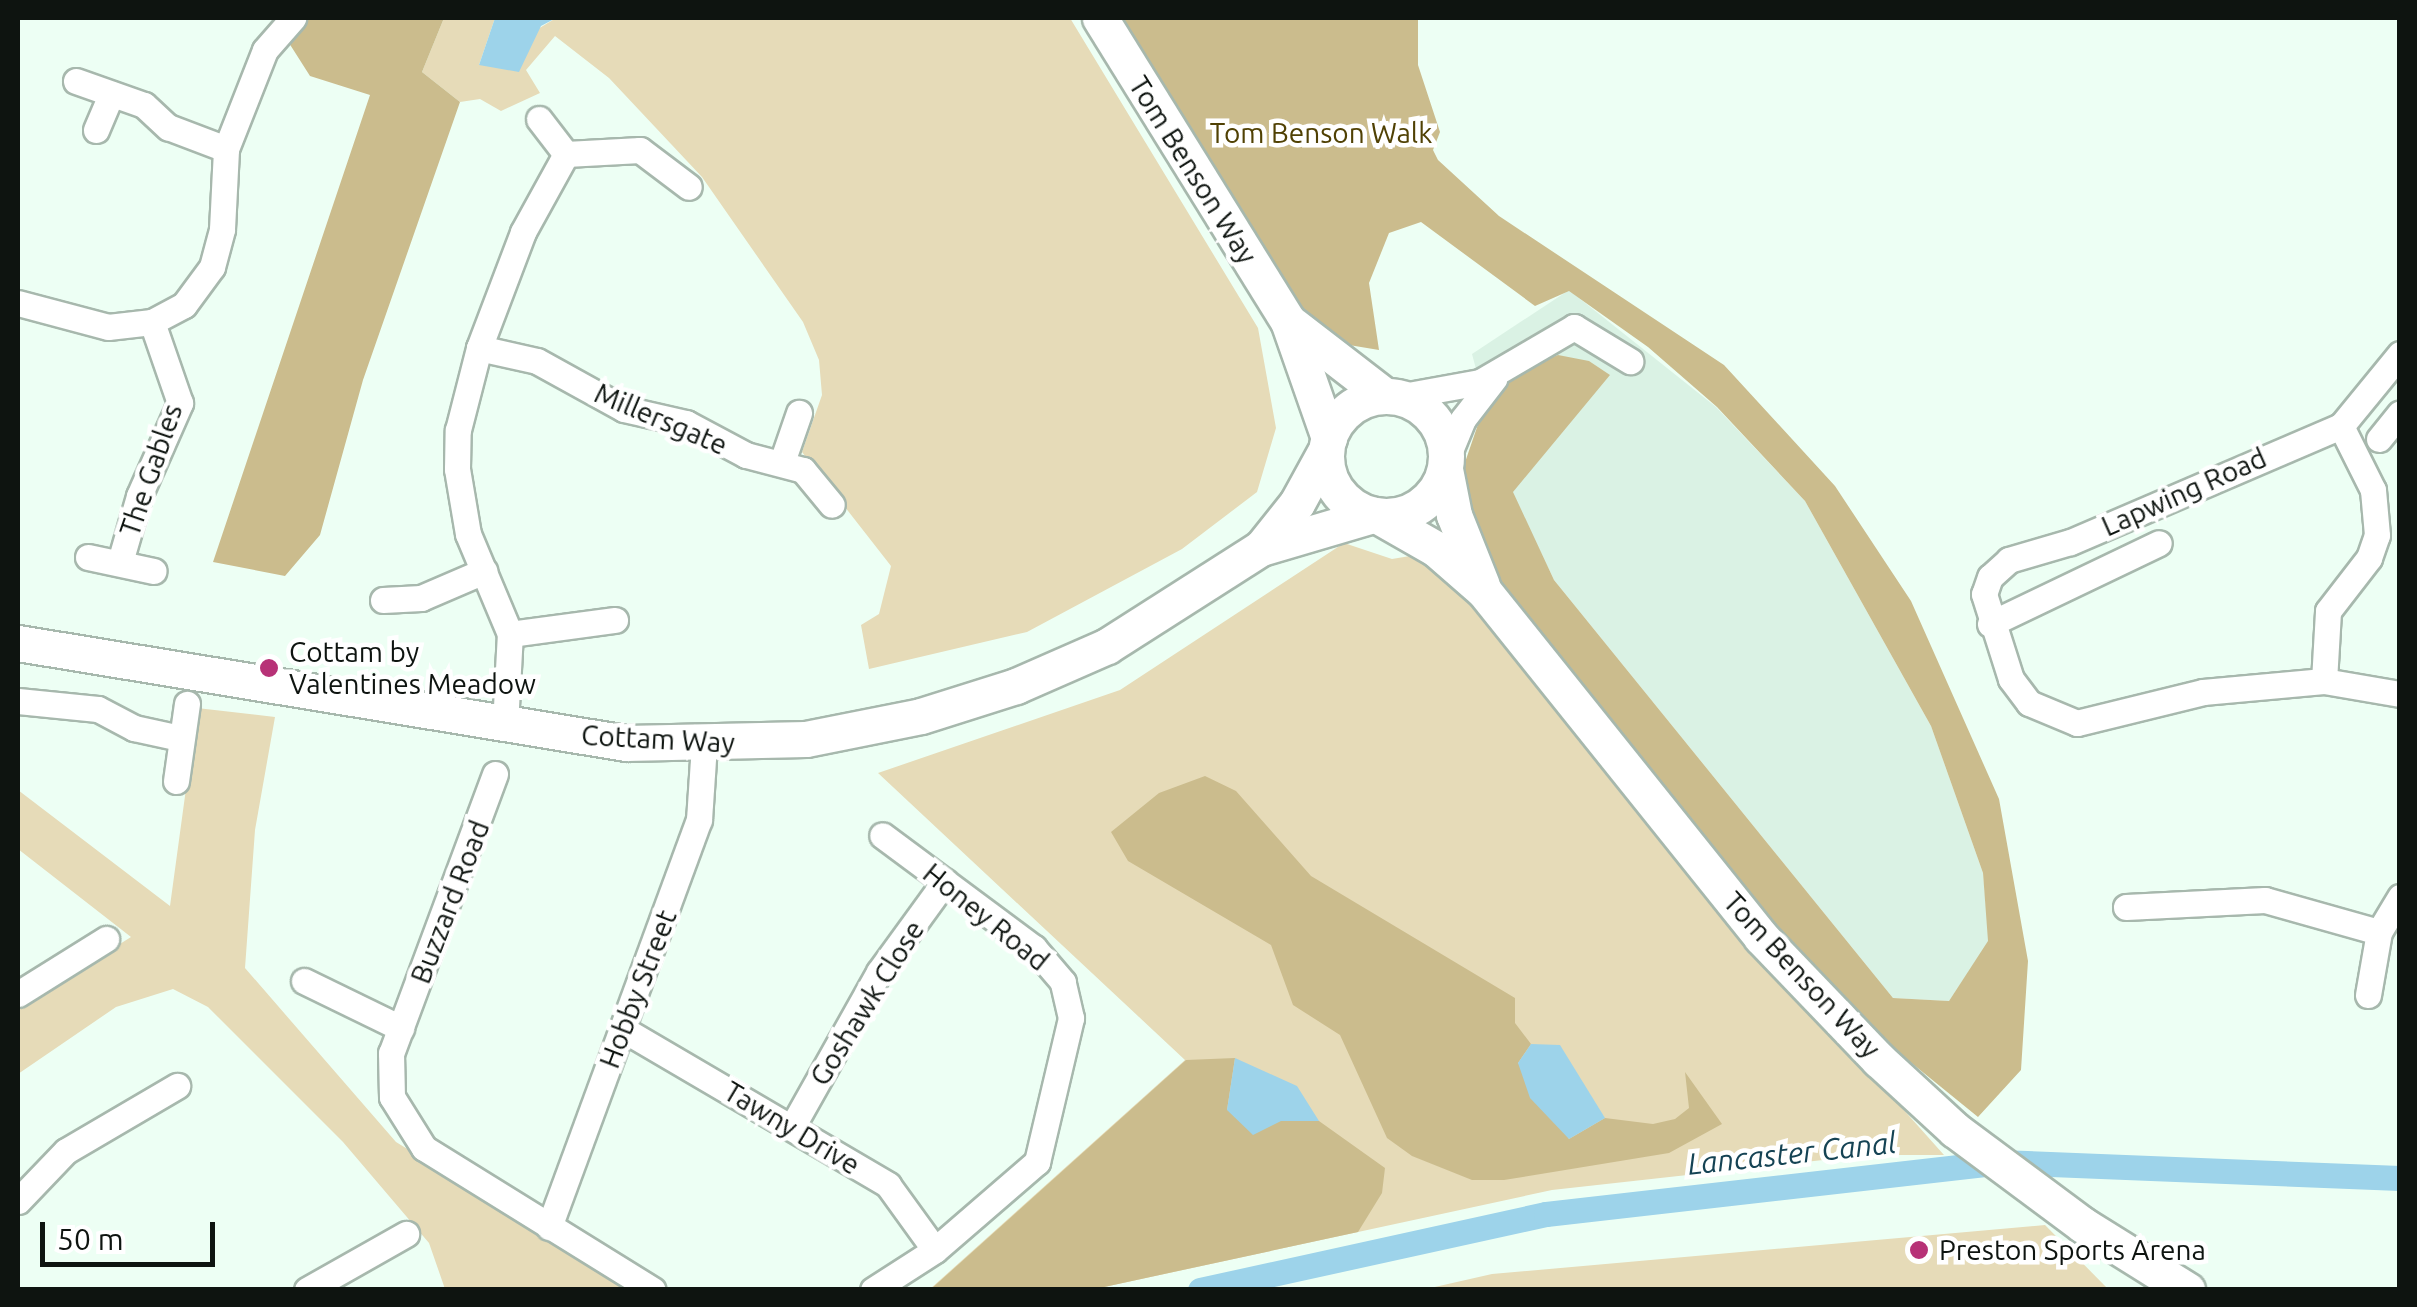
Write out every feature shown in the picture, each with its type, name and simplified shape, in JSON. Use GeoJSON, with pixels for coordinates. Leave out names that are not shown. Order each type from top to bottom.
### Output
{"type":"FeatureCollection","features":[{"type":"Feature","properties":{"kind":"main road","name":"Tom Benson Way"},"geometry":{"type":"LineString","coordinates":[[1100,18],[1288,321],[1328,444]]}},
{"type":"Feature","properties":{"kind":"main road","name":"Tom Benson Way"},"geometry":{"type":"LineString","coordinates":[[1288,321],[1391,397]]}},
{"type":"Feature","properties":{"kind":"main road"},"geometry":{"type":"LineString","coordinates":[[1391,397],[1428,412],[1446,463],[1429,499],[1398,516],[1377,516],[1342,498],[1327,468],[1328,444],[1350,408],[1391,397]]}},
{"type":"Feature","properties":{"kind":"main road","name":"Cottam Way"},"geometry":{"type":"LineString","coordinates":[[1261,548],[1298,503],[1328,444]]}},
{"type":"Feature","properties":{"kind":"main road","name":"Tom Benson Way"},"geometry":{"type":"LineString","coordinates":[[1446,463],[1454,515],[1484,591]]}},
{"type":"Feature","properties":{"kind":"main road","name":"Tom Benson Way"},"geometry":{"type":"LineString","coordinates":[[1377,516],[1436,549],[1484,591],[1818,1001],[1955,1130],[2083,1225],[2187,1290]]}},
{"type":"Feature","properties":{"kind":"main road","name":"Cottam Way"},"geometry":{"type":"LineString","coordinates":[[18,643],[505,726],[704,745],[863,729],[1002,691],[1107,646],[1261,548],[1377,516]]}},
{"type":"Feature","properties":{"kind":"street"},"geometry":{"type":"LineString","coordinates":[[18,302],[108,327],[152,322],[184,305],[212,267],[222,229],[226,149],[266,50],[292,18]]}},
{"type":"Feature","properties":{"kind":"street"},"geometry":{"type":"LineString","coordinates":[[76,81],[144,105],[168,127],[226,149]]}},
{"type":"Feature","properties":{"kind":"street"},"geometry":{"type":"LineString","coordinates":[[96,130],[111,94]]}},
{"type":"Feature","properties":{"kind":"street"},"geometry":{"type":"LineString","coordinates":[[539,119],[566,154]]}},
{"type":"Feature","properties":{"kind":"street"},"geometry":{"type":"LineString","coordinates":[[566,154],[640,150],[690,187]]}},
{"type":"Feature","properties":{"kind":"street"},"geometry":{"type":"LineString","coordinates":[[505,726],[510,634],[468,534],[457,469],[458,430],[479,348],[524,232],[566,154]]}},
{"type":"Feature","properties":{"kind":"street","name":"The Gables"},"geometry":{"type":"LineString","coordinates":[[120,562],[139,496],[180,403],[152,322]]}},
{"type":"Feature","properties":{"kind":"street"},"geometry":{"type":"LineString","coordinates":[[1391,397],[1451,392],[1497,375],[1574,326],[1630,362]]}},
{"type":"Feature","properties":{"kind":"street","name":"Millersgate"},"geometry":{"type":"LineString","coordinates":[[479,348],[536,361],[624,410],[686,423],[746,455],[803,470],[832,505]]}},
{"type":"Feature","properties":{"kind":"street","name":"Lapwing Road"},"geometry":{"type":"LineString","coordinates":[[2400,354],[2341,426],[2070,542],[2009,560],[1990,576],[1984,594],[1990,624],[2011,680],[2029,703],[2078,723],[2203,692],[2324,680],[2400,694]]}},
{"type":"Feature","properties":{"kind":"street"},"geometry":{"type":"LineString","coordinates":[[1446,463],[1463,419],[1497,375]]}},
{"type":"Feature","properties":{"kind":"street"},"geometry":{"type":"LineString","coordinates":[[782,462],[799,413]]}},
{"type":"Feature","properties":{"kind":"street"},"geometry":{"type":"LineString","coordinates":[[2379,439],[2400,414]]}},
{"type":"Feature","properties":{"kind":"street"},"geometry":{"type":"LineString","coordinates":[[2324,680],[2328,611],[2369,558],[2377,535],[2373,490],[2341,426]]}},
{"type":"Feature","properties":{"kind":"street","name":"Lapwing Road"},"geometry":{"type":"LineString","coordinates":[[1990,624],[2159,543]]}},
{"type":"Feature","properties":{"kind":"street","name":"The Gables"},"geometry":{"type":"LineString","coordinates":[[88,557],[154,571]]}},
{"type":"Feature","properties":{"kind":"street"},"geometry":{"type":"LineString","coordinates":[[383,600],[422,598],[484,571]]}},
{"type":"Feature","properties":{"kind":"street"},"geometry":{"type":"LineString","coordinates":[[510,634],[615,620]]}},
{"type":"Feature","properties":{"kind":"street"},"geometry":{"type":"LineString","coordinates":[[18,701],[98,709],[134,728],[180,738]]}},
{"type":"Feature","properties":{"kind":"street"},"geometry":{"type":"LineString","coordinates":[[176,782],[187,704]]}},
{"type":"Feature","properties":{"kind":"street","name":"Hobby Street"},"geometry":{"type":"LineString","coordinates":[[549,1227],[626,1032],[699,820],[704,745]]}},
{"type":"Feature","properties":{"kind":"street","name":"Buzzard Road"},"geometry":{"type":"LineString","coordinates":[[495,774],[391,1052],[392,1097],[424,1148],[549,1227]]}},
{"type":"Feature","properties":{"kind":"street","name":"Honey Road"},"geometry":{"type":"LineString","coordinates":[[873,1290],[936,1250],[1037,1162],[1070,1018],[1063,982],[1034,948],[882,835]]}},
{"type":"Feature","properties":{"kind":"street","name":"Goshawk Close"},"geometry":{"type":"LineString","coordinates":[[792,1127],[879,972],[945,881]]}},
{"type":"Feature","properties":{"kind":"street"},"geometry":{"type":"LineString","coordinates":[[2368,994],[2379,932],[2400,897]]}},
{"type":"Feature","properties":{"kind":"street"},"geometry":{"type":"LineString","coordinates":[[2126,908],[2265,900],[2379,932]]}},
{"type":"Feature","properties":{"kind":"street"},"geometry":{"type":"LineString","coordinates":[[18,994],[106,939]]}},
{"type":"Feature","properties":{"kind":"street"},"geometry":{"type":"LineString","coordinates":[[304,981],[401,1028]]}},
{"type":"Feature","properties":{"kind":"street","name":"Tawny Drive"},"geometry":{"type":"LineString","coordinates":[[626,1032],[888,1185],[936,1250]]}},
{"type":"Feature","properties":{"kind":"street"},"geometry":{"type":"LineString","coordinates":[[18,1201],[66,1150],[176,1086]]}},
{"type":"Feature","properties":{"kind":"street"},"geometry":{"type":"LineString","coordinates":[[549,1227],[653,1290]]}},
{"type":"Feature","properties":{"kind":"street"},"geometry":{"type":"LineString","coordinates":[[307,1290],[406,1234]]}},
{"type":"Feature","properties":{"kind":"shaded area"},"geometry":{"type":"Polygon","coordinates":[[[444,18],[495,18],[479,65],[556,18],[1070,18],[1258,328],[1276,428],[1257,492],[1182,549],[1027,632],[869,669],[861,625],[879,614],[891,566],[802,452],[822,395],[819,360],[803,322],[702,177],[609,78],[555,36],[526,70],[540,93],[501,111],[480,99],[460,102],[422,72],[444,18]]]}},
{"type":"Feature","properties":{"kind":"shaded area"},"geometry":{"type":"Polygon","coordinates":[[[1569,290],[1716,407],[1805,501],[1931,726],[1983,873],[1989,941],[1949,1001],[1893,998],[1554,580],[1505,478],[1472,354],[1569,290]]]}},
{"type":"Feature","properties":{"kind":"shaded area"},"geometry":{"type":"Polygon","coordinates":[[[1344,543],[1392,559],[1440,551],[1644,819],[1944,1155],[1868,1155],[1552,1190],[1095,1289],[930,1289],[1185,1060],[878,773],[1120,690],[1344,543]]]}},
{"type":"Feature","properties":{"kind":"shaded area"},"geometry":{"type":"Polygon","coordinates":[[[197,708],[275,717],[255,830],[245,968],[396,1142],[635,1289],[445,1289],[429,1243],[343,1142],[208,1007],[173,989],[116,1007],[18,1074],[18,1008],[131,937],[18,849],[18,790],[170,906],[197,708]]]}},
{"type":"Feature","properties":{"kind":"shaded area","name":"Preston Sports Arena"},"geometry":{"type":"Polygon","coordinates":[[[2045,1225],[2108,1289],[1426,1289],[1492,1274],[2045,1225]]]}},
{"type":"Feature","properties":{"kind":"green space"},"geometry":{"type":"Polygon","coordinates":[[[305,18],[444,18],[422,72],[460,102],[363,380],[320,535],[285,576],[213,562],[370,95],[310,76],[289,43],[305,18]]]}},
{"type":"Feature","properties":{"kind":"green space","name":"Tom Benson Walk"},"geometry":{"type":"Polygon","coordinates":[[[1121,18],[1418,18],[1418,65],[1440,132],[1433,150],[1438,160],[1499,216],[1724,365],[1835,486],[1911,601],[1999,799],[2028,961],[2021,1070],[1978,1117],[1877,1035],[1774,922],[1501,588],[1460,477],[1488,395],[1525,368],[1558,355],[1589,361],[1610,375],[1513,492],[1554,580],[1893,998],[1949,1001],[1988,941],[1983,873],[1931,726],[1805,501],[1717,407],[1648,347],[1569,291],[1535,306],[1421,222],[1389,233],[1369,283],[1379,350],[1325,341],[1200,155],[1121,18]]]}},
{"type":"Feature","properties":{"kind":"green space"},"geometry":{"type":"Polygon","coordinates":[[[1205,776],[1236,791],[1311,876],[1515,998],[1515,1023],[1531,1044],[1518,1063],[1569,1139],[1605,1118],[1653,1124],[1675,1119],[1689,1108],[1685,1072],[1722,1124],[1669,1153],[1504,1180],[1472,1180],[1412,1156],[1387,1138],[1340,1035],[1293,1005],[1271,945],[1128,861],[1111,832],[1159,793],[1205,776]]]}},
{"type":"Feature","properties":{"kind":"green space"},"geometry":{"type":"Polygon","coordinates":[[[1235,1058],[1227,1110],[1319,1121],[1385,1168],[1382,1193],[1358,1232],[1095,1289],[930,1290],[1186,1060],[1235,1058]]]}},
{"type":"Feature","properties":{"kind":"water"},"geometry":{"type":"Polygon","coordinates":[[[495,18],[556,18],[541,26],[519,72],[479,65],[495,18]]]}},
{"type":"Feature","properties":{"kind":"water"},"geometry":{"type":"Polygon","coordinates":[[[1531,1044],[1560,1045],[1605,1118],[1569,1139],[1530,1098],[1518,1063],[1531,1044]]]}},
{"type":"Feature","properties":{"kind":"water"},"geometry":{"type":"Polygon","coordinates":[[[1235,1058],[1297,1086],[1319,1121],[1281,1121],[1253,1135],[1227,1110],[1235,1058]]]}},
{"type":"Feature","properties":{"kind":"waterway","name":"Lancaster Canal"},"geometry":{"type":"LineString","coordinates":[[1200,1290],[1546,1214],[2000,1162],[2400,1178]]}},
{"type":"Feature","properties":{"kind":"place","name":"Cottam by Valentines Meadow"},"geometry":{"type":"Point","coordinates":[269,668]}},
{"type":"Feature","properties":{"kind":"place","name":"Preston Sports Arena"},"geometry":{"type":"Point","coordinates":[1919,1250]}}]}
